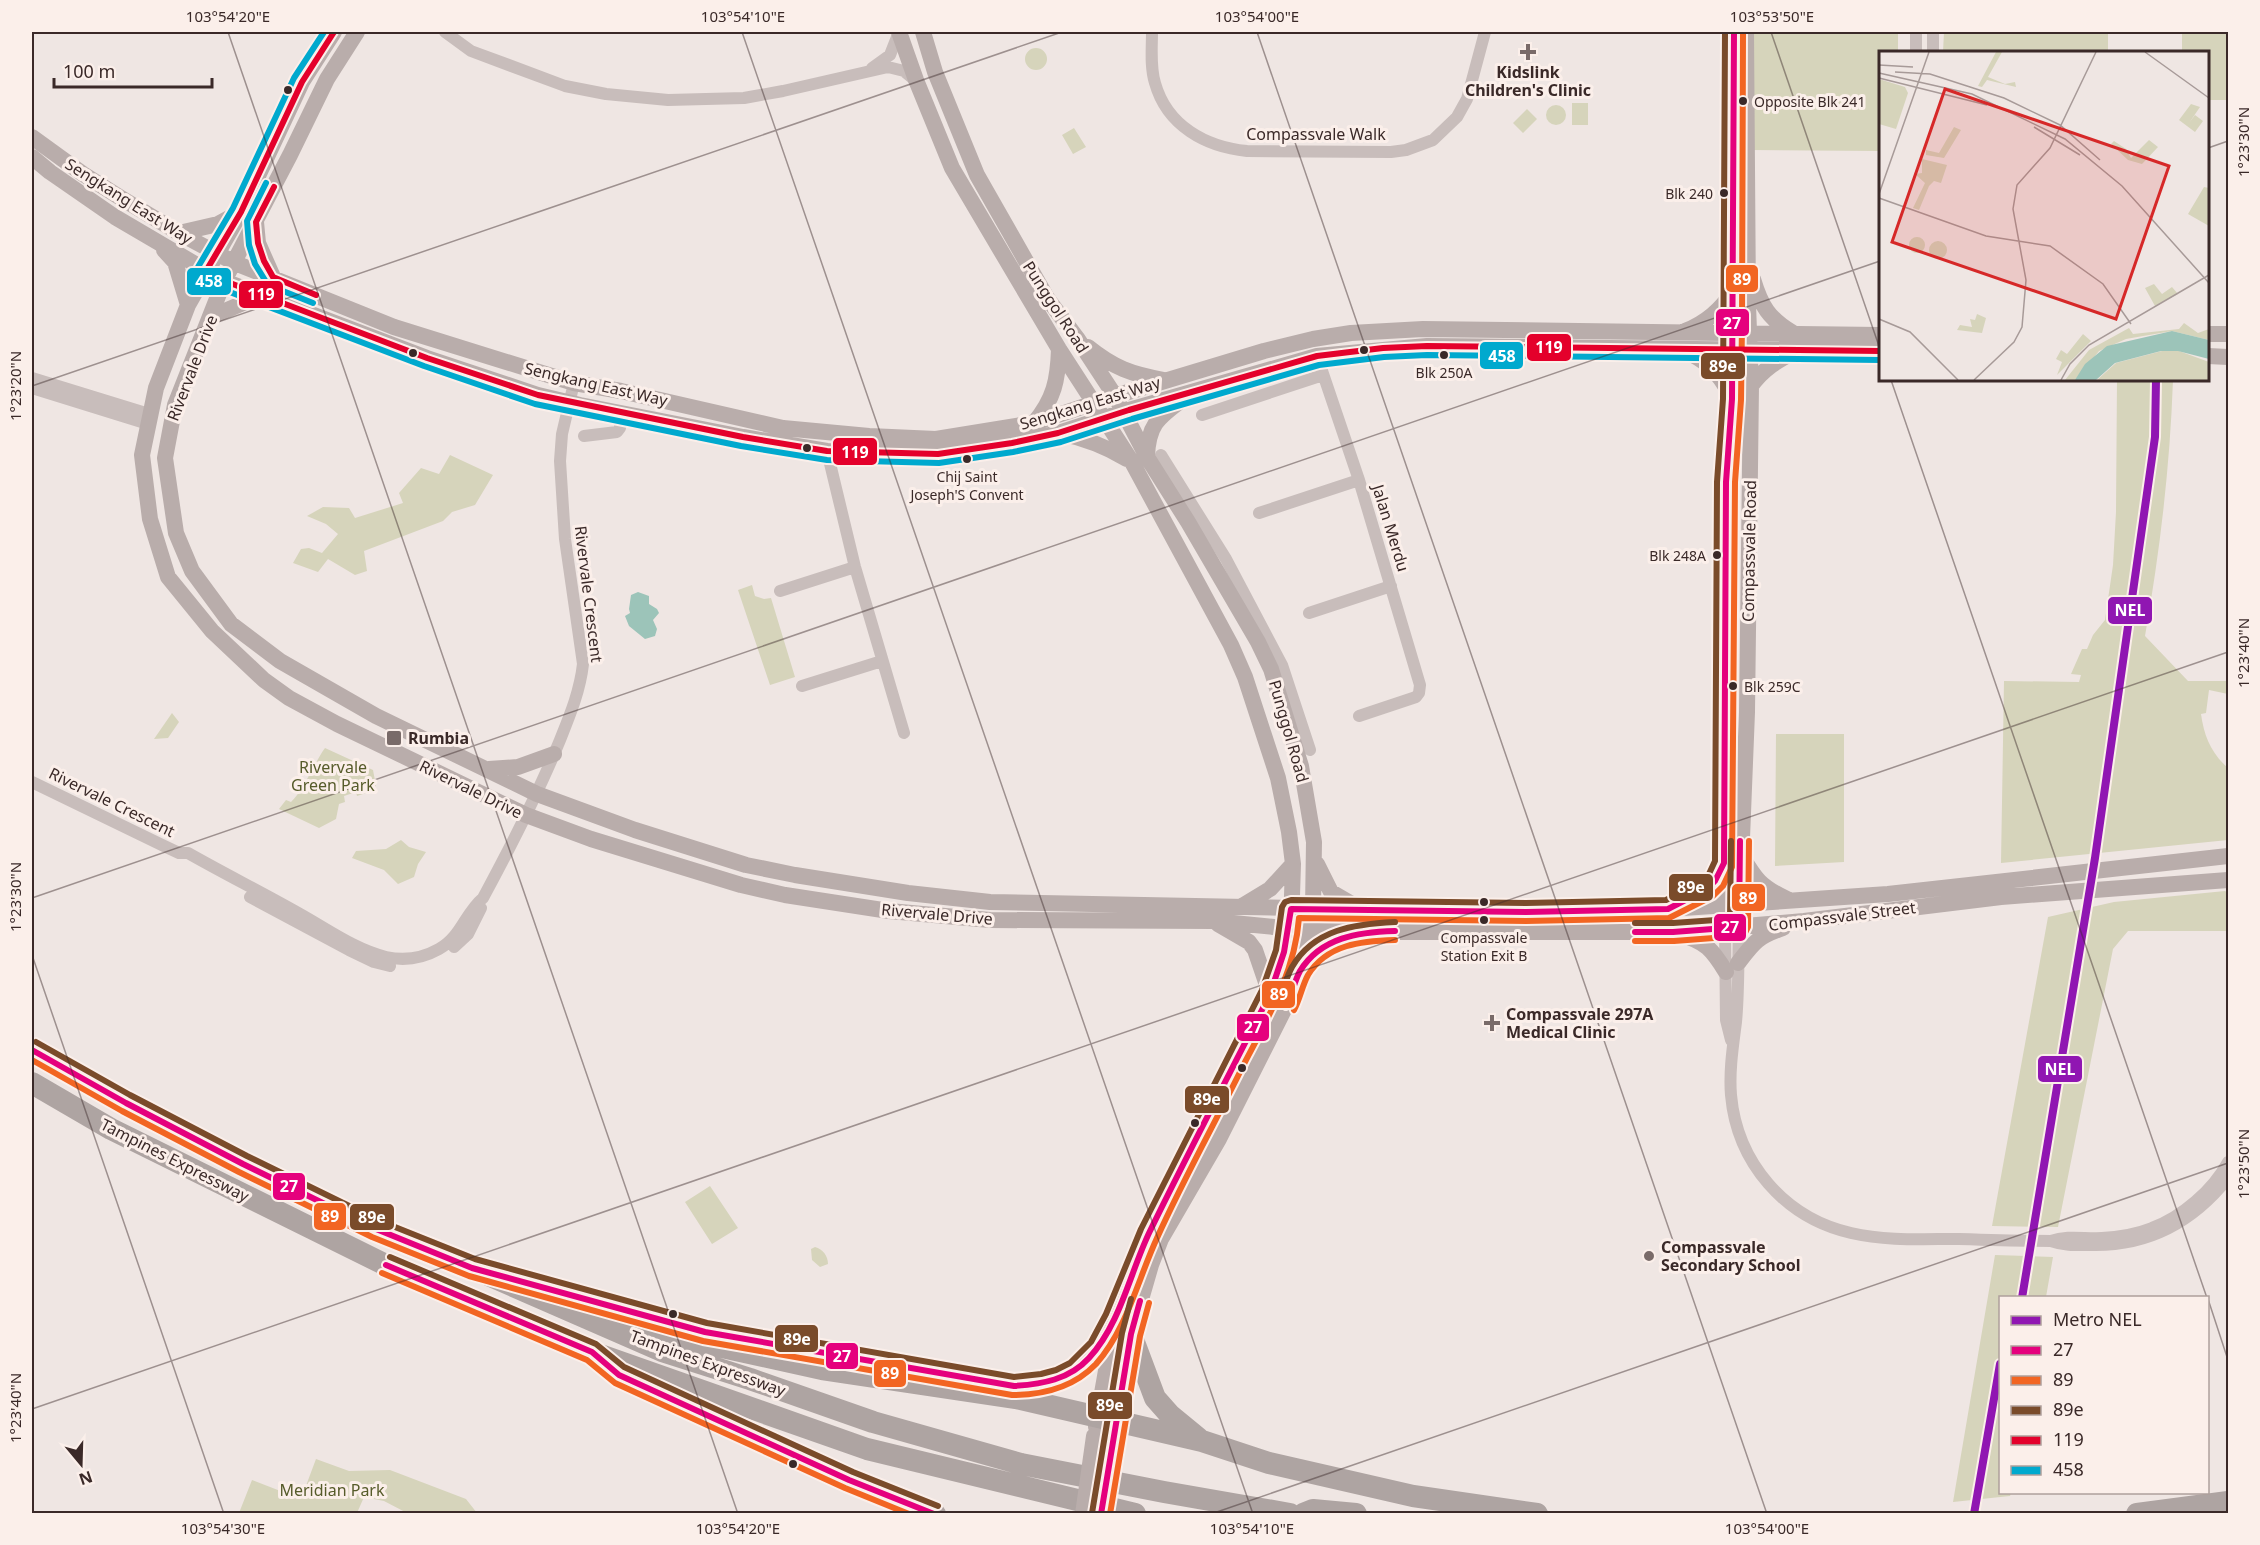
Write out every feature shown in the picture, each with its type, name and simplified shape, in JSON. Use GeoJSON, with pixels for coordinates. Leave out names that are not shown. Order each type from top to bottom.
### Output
{"type":"FeatureCollection","features":[{"type":"Feature","properties":{"kind":"highway","name":"Tampines Expressway"},"geometry":{"type":"LineString","coordinates":[[32,1050],[126,1103],[243,1164],[376,1229],[594,1320],[662,1351],[873,1422],[1021,1464],[1290,1514]]}},
{"type":"Feature","properties":{"kind":"highway","name":"Tampines Expressway"},"geometry":{"type":"LineString","coordinates":[[32,1083],[122,1134],[390,1267],[592,1352],[867,1449],[1135,1514]]}},
{"type":"Feature","properties":{"kind":"highway"},"geometry":{"type":"LineString","coordinates":[[472,1268],[705,1332],[1014,1386],[1042,1384],[1062,1377],[1079,1366],[1123,1327],[1155,1398],[1170,1415],[1202,1441]]}},
{"type":"Feature","properties":{"kind":"highway"},"geometry":{"type":"LineString","coordinates":[[594,1320],[822,1369],[1016,1398],[1202,1441],[1269,1463],[1413,1496],[1537,1514]]}},
{"type":"Feature","properties":{"kind":"highway"},"geometry":{"type":"LineString","coordinates":[[592,1352],[619,1375],[629,1380],[849,1480],[935,1514]]}},
{"type":"Feature","properties":{"kind":"highway"},"geometry":{"type":"LineString","coordinates":[[843,1356],[901,1381]]}},
{"type":"Feature","properties":{"kind":"highway"},"geometry":{"type":"LineString","coordinates":[[937,1385],[968,1378]]}},
{"type":"Feature","properties":{"kind":"highway"},"geometry":{"type":"LineString","coordinates":[[2138,1514],[2229,1502]]}},
{"type":"Feature","properties":{"kind":"highway"},"geometry":{"type":"LineString","coordinates":[[1303,1514],[1313,1510],[1356,1514]]}},
{"type":"Feature","properties":{"kind":"main road","name":"Rivervale Drive"},"geometry":{"type":"LineString","coordinates":[[334,32],[302,82],[241,212],[188,305],[156,388],[142,455],[150,519],[168,577],[212,631],[264,680],[289,698],[337,724],[526,815],[709,876],[785,895],[938,917],[990,920],[1213,921],[1311,927]]}},
{"type":"Feature","properties":{"kind":"main road","name":"Rivervale Drive"},"geometry":{"type":"LineString","coordinates":[[357,32],[327,79],[224,281],[175,405],[169,429],[165,458],[177,533],[192,571],[231,624],[280,661],[376,716],[485,770],[537,794],[601,818],[746,865],[807,877],[932,896],[990,902],[1313,908]]}},
{"type":"Feature","properties":{"kind":"main road","name":"Punggol Road"},"geometry":{"type":"LineString","coordinates":[[899,32],[952,168],[1059,349],[1103,418],[1172,485],[1220,563],[1258,642],[1277,667],[1299,739],[1301,766],[1314,842],[1311,927],[1300,971],[1290,998],[1219,1139],[1161,1239],[1123,1327]]}},
{"type":"Feature","properties":{"kind":"main road","name":"Punggol Road"},"geometry":{"type":"LineString","coordinates":[[923,32],[935,72],[977,175],[1047,298],[1077,338],[1115,396],[1146,458],[1183,554],[1245,677],[1278,778],[1293,864],[1290,927],[1282,962],[1270,994],[1132,1271],[1106,1419],[1083,1514]]}},
{"type":"Feature","properties":{"kind":"main road","name":"Compassvale Road"},"geometry":{"type":"LineString","coordinates":[[1732,905],[1724,863],[1726,482],[1732,399],[1734,32]]}},
{"type":"Feature","properties":{"kind":"main road","name":"Compassvale Road"},"geometry":{"type":"LineString","coordinates":[[1732,927],[1732,905],[1740,853],[1747,712],[1751,386],[1746,32]]}},
{"type":"Feature","properties":{"kind":"main road","name":"Sengkang East Way"},"geometry":{"type":"LineString","coordinates":[[32,137],[83,174],[179,233],[235,263],[394,327],[574,383],[621,391],[783,428],[869,436],[936,439],[1034,423],[1264,351],[1312,339],[1351,333],[1423,329],[1677,341]]}},
{"type":"Feature","properties":{"kind":"main road","name":"Sengkang East Way"},"geometry":{"type":"LineString","coordinates":[[32,157],[115,217],[224,281],[427,358],[538,395],[568,402],[743,437],[827,451],[938,454],[1058,433],[1317,356],[1427,346],[1677,341],[1750,342],[1797,351],[1879,351]]}},
{"type":"Feature","properties":{"kind":"main road"},"geometry":{"type":"LineString","coordinates":[[179,233],[218,224],[241,212]]}},
{"type":"Feature","properties":{"kind":"main road"},"geometry":{"type":"LineString","coordinates":[[256,222],[258,243],[273,277]]}},
{"type":"Feature","properties":{"kind":"main road"},"geometry":{"type":"LineString","coordinates":[[160,244],[175,262],[188,305]]}},
{"type":"Feature","properties":{"kind":"main road"},"geometry":{"type":"LineString","coordinates":[[1748,263],[1762,306],[1777,323],[1794,334]]}},
{"type":"Feature","properties":{"kind":"main road"},"geometry":{"type":"LineString","coordinates":[[1732,399],[1715,370],[1677,341],[1723,307],[1733,291]]}},
{"type":"Feature","properties":{"kind":"main road"},"geometry":{"type":"LineString","coordinates":[[211,317],[250,300],[267,297]]}},
{"type":"Feature","properties":{"kind":"main road","name":"Sengkang East Way"},"geometry":{"type":"LineString","coordinates":[[1750,342],[1794,334],[1879,335]]}},
{"type":"Feature","properties":{"kind":"main road"},"geometry":{"type":"LineString","coordinates":[[2209,334],[2229,334]]}},
{"type":"Feature","properties":{"kind":"main road"},"geometry":{"type":"LineString","coordinates":[[1077,338],[1118,369],[1168,380]]}},
{"type":"Feature","properties":{"kind":"main road"},"geometry":{"type":"LineString","coordinates":[[1034,423],[1046,408],[1053,392],[1058,376],[1059,349]]}},
{"type":"Feature","properties":{"kind":"main road"},"geometry":{"type":"LineString","coordinates":[[1751,386],[1758,375],[1769,366],[1797,351]]}},
{"type":"Feature","properties":{"kind":"main road"},"geometry":{"type":"LineString","coordinates":[[2209,356],[2229,357]]}},
{"type":"Feature","properties":{"kind":"main road"},"geometry":{"type":"LineString","coordinates":[[1058,433],[1146,458],[1153,425],[1163,413],[1191,393]]}},
{"type":"Feature","properties":{"kind":"main road"},"geometry":{"type":"LineString","coordinates":[[485,770],[518,767],[554,754]]}},
{"type":"Feature","properties":{"kind":"main road"},"geometry":{"type":"LineString","coordinates":[[1314,842],[1318,867],[1331,892],[1362,910]]}},
{"type":"Feature","properties":{"kind":"main road"},"geometry":{"type":"LineString","coordinates":[[1740,853],[1756,878],[1767,890],[1791,901]]}},
{"type":"Feature","properties":{"kind":"main road","name":"Compassvale Street"},"geometry":{"type":"LineString","coordinates":[[1313,908],[1526,912],[1668,909],[1888,894],[2229,856]]}},
{"type":"Feature","properties":{"kind":"main road"},"geometry":{"type":"LineString","coordinates":[[1668,909],[1707,889],[1715,881],[1724,863]]}},
{"type":"Feature","properties":{"kind":"main road"},"geometry":{"type":"LineString","coordinates":[[1238,908],[1270,889],[1293,864]]}},
{"type":"Feature","properties":{"kind":"main road","name":"Compassvale Street"},"geometry":{"type":"LineString","coordinates":[[1311,927],[1364,932],[1673,932],[1804,921],[2001,897],[2229,880]]}},
{"type":"Feature","properties":{"kind":"main road"},"geometry":{"type":"LineString","coordinates":[[1213,921],[1249,942],[1260,963],[1270,994]]}},
{"type":"Feature","properties":{"kind":"main road"},"geometry":{"type":"LineString","coordinates":[[1673,932],[1699,940],[1732,967],[1751,944],[1772,932],[1804,921]]}},
{"type":"Feature","properties":{"kind":"main road"},"geometry":{"type":"LineString","coordinates":[[1300,971],[1325,944],[1364,932]]}},
{"type":"Feature","properties":{"kind":"main road","name":"Punggol Road"},"geometry":{"type":"LineString","coordinates":[[1101,1514],[1106,1419]]}},
{"type":"Feature","properties":{"kind":"street"},"geometry":{"type":"LineString","coordinates":[[445,32],[471,51],[565,86],[606,94],[658,99],[744,98],[783,92],[869,70],[894,68],[904,71],[916,80]]}},
{"type":"Feature","properties":{"kind":"street"},"geometry":{"type":"LineString","coordinates":[[869,70],[890,55],[899,32]]}},
{"type":"Feature","properties":{"kind":"street","name":"Compassvale Walk"},"geometry":{"type":"LineString","coordinates":[[1152,32],[1152,68],[1159,94],[1174,118],[1183,127],[1207,142],[1229,149],[1247,151],[1378,152],[1414,148],[1445,132],[1467,99],[1485,32]]}},
{"type":"Feature","properties":{"kind":"street"},"geometry":{"type":"LineString","coordinates":[[1916,32],[1916,51]]}},
{"type":"Feature","properties":{"kind":"street"},"geometry":{"type":"LineString","coordinates":[[1932,32],[1933,51]]}},
{"type":"Feature","properties":{"kind":"street"},"geometry":{"type":"LineString","coordinates":[[1863,335],[1879,328]]}},
{"type":"Feature","properties":{"kind":"street","name":"Jalan Merdu"},"geometry":{"type":"LineString","coordinates":[[1317,356],[1359,480],[1420,685],[1416,697],[1359,716]]}},
{"type":"Feature","properties":{"kind":"street"},"geometry":{"type":"LineString","coordinates":[[1202,415],[1323,375]]}},
{"type":"Feature","properties":{"kind":"street"},"geometry":{"type":"LineString","coordinates":[[32,378],[149,419]]}},
{"type":"Feature","properties":{"kind":"street","name":"Rivervale Crescent"},"geometry":{"type":"LineString","coordinates":[[32,782],[179,853],[183,860],[324,938],[374,962],[387,966],[414,966],[449,951],[463,940],[473,926],[483,898],[537,794],[581,682],[583,664],[563,518],[560,461],[562,434],[574,383]]}},
{"type":"Feature","properties":{"kind":"street"},"geometry":{"type":"LineString","coordinates":[[32,388],[149,419]]}},
{"type":"Feature","properties":{"kind":"street"},"geometry":{"type":"LineString","coordinates":[[584,436],[617,432],[620,428],[621,412]]}},
{"type":"Feature","properties":{"kind":"street"},"geometry":{"type":"LineString","coordinates":[[827,451],[855,567],[904,733]]}},
{"type":"Feature","properties":{"kind":"street","name":"Jalan Merdu"},"geometry":{"type":"LineString","coordinates":[[1259,513],[1359,480]]}},
{"type":"Feature","properties":{"kind":"street"},"geometry":{"type":"LineString","coordinates":[[780,591],[855,567]]}},
{"type":"Feature","properties":{"kind":"street","name":"Jalan Merdu"},"geometry":{"type":"LineString","coordinates":[[1309,614],[1391,586]]}},
{"type":"Feature","properties":{"kind":"street"},"geometry":{"type":"LineString","coordinates":[[802,686],[882,661]]}},
{"type":"Feature","properties":{"kind":"street"},"geometry":{"type":"LineString","coordinates":[[1299,739],[1310,750]]}},
{"type":"Feature","properties":{"kind":"street"},"geometry":{"type":"LineString","coordinates":[[1732,927],[1732,967],[1726,1020],[1732,1044],[1731,1094],[1739,1134],[1755,1167],[1775,1192],[1791,1205],[1829,1226],[1850,1233],[1880,1238],[2051,1241],[2063,1245],[2114,1246],[2158,1234],[2186,1219],[2208,1202],[2229,1178]]}},
{"type":"Feature","properties":{"kind":"street"},"geometry":{"type":"LineString","coordinates":[[2051,1241],[2063,1237],[2120,1236],[2153,1228],[2179,1214],[2206,1192],[2229,1162]]}},
{"type":"Feature","properties":{"kind":"green space"},"geometry":{"type":"Polygon","coordinates":[[[1753,32],[1898,32],[1898,51],[1879,51],[1879,151],[1751,150],[1753,32]]]}},
{"type":"Feature","properties":{"kind":"green space"},"geometry":{"type":"Polygon","coordinates":[[[1944,32],[2108,32],[2108,51],[1943,51],[1944,32]]]}},
{"type":"Feature","properties":{"kind":"green space"},"geometry":{"type":"Polygon","coordinates":[[[2182,32],[2228,32],[2228,100],[2209,100],[2209,51],[2182,51],[2182,32]]]}},
{"type":"Feature","properties":{"kind":"green space"},"geometry":{"type":"Polygon","coordinates":[[[1036,48],[1044,51],[1047,59],[1044,67],[1036,70],[1028,67],[1025,59],[1028,51],[1036,48]]]}},
{"type":"Feature","properties":{"kind":"green space"},"geometry":{"type":"Polygon","coordinates":[[[1572,103],[1588,103],[1588,125],[1572,125],[1572,103]]]}},
{"type":"Feature","properties":{"kind":"green space"},"geometry":{"type":"Polygon","coordinates":[[[1556,105],[1563,108],[1566,115],[1563,122],[1556,125],[1549,122],[1546,115],[1549,108],[1556,105]]]}},
{"type":"Feature","properties":{"kind":"green space"},"geometry":{"type":"Polygon","coordinates":[[[1527,109],[1537,119],[1523,133],[1513,123],[1527,109]]]}},
{"type":"Feature","properties":{"kind":"green space"},"geometry":{"type":"Polygon","coordinates":[[[1074,128],[1086,147],[1073,154],[1062,135],[1074,128]]]}},
{"type":"Feature","properties":{"kind":"green space"},"geometry":{"type":"Polygon","coordinates":[[[2117,381],[2173,381],[2164,508],[2145,636],[2188,681],[2228,681],[2228,694],[2209,690],[2206,713],[2201,714],[2209,744],[2228,768],[2228,840],[2001,863],[2004,681],[2079,682],[2081,675],[2071,674],[2082,649],[2087,649],[2093,635],[2105,620],[2113,565],[2116,512],[2117,381]]]}},
{"type":"Feature","properties":{"kind":"green space"},"geometry":{"type":"Polygon","coordinates":[[[450,455],[493,475],[475,505],[452,512],[443,521],[364,551],[367,571],[355,575],[328,559],[318,572],[293,563],[301,549],[309,548],[322,553],[338,534],[326,524],[307,516],[323,507],[349,508],[355,518],[403,503],[399,493],[421,468],[439,474],[450,455]]]}},
{"type":"Feature","properties":{"kind":"green space"},"geometry":{"type":"Polygon","coordinates":[[[752,585],[755,596],[764,599],[771,598],[795,677],[770,685],[738,590],[752,585]]]}},
{"type":"Feature","properties":{"kind":"green space"},"geometry":{"type":"Polygon","coordinates":[[[172,713],[179,722],[168,738],[154,739],[172,713]]]}},
{"type":"Feature","properties":{"kind":"green space"},"geometry":{"type":"Polygon","coordinates":[[[1776,734],[1844,734],[1844,862],[1775,866],[1776,734]]]}},
{"type":"Feature","properties":{"kind":"green space","name":"Rivervale Green Park"},"geometry":{"type":"Polygon","coordinates":[[[325,748],[373,770],[376,786],[366,789],[366,793],[357,796],[356,792],[344,796],[345,802],[339,804],[336,819],[319,828],[279,809],[286,800],[291,802],[296,797],[325,748]]]}},
{"type":"Feature","properties":{"kind":"green space"},"geometry":{"type":"Polygon","coordinates":[[[401,840],[409,847],[426,852],[418,864],[414,877],[398,884],[384,870],[352,858],[356,851],[386,849],[401,840]]]}},
{"type":"Feature","properties":{"kind":"green space"},"geometry":{"type":"Polygon","coordinates":[[[2225,891],[2228,893],[2228,931],[2128,931],[2113,949],[2058,1227],[1992,1226],[2048,917],[2114,902],[2225,891]]]}},
{"type":"Feature","properties":{"kind":"green space"},"geometry":{"type":"Polygon","coordinates":[[[710,1186],[738,1228],[712,1244],[685,1202],[710,1186]]]}},
{"type":"Feature","properties":{"kind":"green space"},"geometry":{"type":"Polygon","coordinates":[[[815,1247],[825,1253],[828,1264],[820,1267],[812,1260],[811,1249],[815,1247]]]}},
{"type":"Feature","properties":{"kind":"green space"},"geometry":{"type":"Polygon","coordinates":[[[1995,1255],[2053,1257],[2046,1296],[1999,1296],[1999,1494],[2011,1494],[2010,1496],[1953,1502],[1995,1255]]]}},
{"type":"Feature","properties":{"kind":"green space","name":"Meridian Park"},"geometry":{"type":"Polygon","coordinates":[[[316,1459],[349,1471],[390,1470],[466,1499],[477,1513],[407,1513],[384,1501],[364,1497],[357,1513],[239,1513],[252,1480],[301,1499],[316,1459]]]}},
{"type":"Feature","properties":{"kind":"shaded area"},"geometry":{"type":"Polygon","coordinates":[[[638,592],[649,596],[649,604],[659,613],[653,620],[657,629],[655,636],[645,639],[629,626],[625,616],[630,613],[631,595],[638,592]]]}},
{"type":"Feature","properties":{"kind":"metro line","name":"NEL"},"geometry":{"type":"LineString","coordinates":[[2022,1296],[2095,858],[2155,437],[2156,381]]}},
{"type":"Feature","properties":{"kind":"metro line","name":"NEL"},"geometry":{"type":"LineString","coordinates":[[1974,1514],[1999,1370]]}},
{"type":"Feature","properties":{"kind":"transit line","name":"458"},"geometry":{"type":"LineString","coordinates":[[324,32],[294,78],[233,208],[198,267],[198,276],[227,291],[424,366],[535,404],[741,446],[827,460],[939,463],[1061,442],[1319,365],[1384,357],[1427,355],[1879,360]]}},
{"type":"Feature","properties":{"kind":"transit line","name":"119"},"geometry":{"type":"LineString","coordinates":[[334,32],[302,82],[241,212],[206,271],[230,283],[427,358],[538,395],[743,437],[827,451],[938,454],[1012,443],[1058,433],[1129,410],[1317,356],[1383,348],[1427,346],[1879,351]]}},
{"type":"Feature","properties":{"kind":"transit line","name":"89e"},"geometry":{"type":"LineString","coordinates":[[36,1042],[130,1095],[247,1156],[380,1221],[475,1259],[707,1323],[1014,1377],[1041,1374],[1070,1363],[1091,1342],[1106,1314],[1141,1229],[1262,990],[1276,950],[1282,907],[1285,902],[1291,900],[1526,903],[1666,900],[1702,882],[1708,876],[1715,861],[1717,482],[1723,399],[1725,32]]}},
{"type":"Feature","properties":{"kind":"transit line","name":"27"},"geometry":{"type":"LineString","coordinates":[[32,1050],[126,1103],[243,1164],[376,1229],[472,1268],[705,1332],[1014,1386],[1054,1380],[1073,1371],[1089,1358],[1109,1329],[1150,1231],[1270,994],[1284,952],[1291,909],[1526,912],[1668,909],[1707,889],[1715,881],[1724,863],[1726,482],[1732,399],[1734,32]]}},
{"type":"Feature","properties":{"kind":"transit line","name":"89"},"geometry":{"type":"LineString","coordinates":[[32,1060],[122,1111],[239,1172],[372,1237],[469,1276],[703,1341],[1012,1395],[1046,1391],[1078,1379],[1096,1364],[1107,1350],[1124,1320],[1167,1216],[1280,993],[1297,938],[1299,918],[1526,921],[1669,918],[1713,896],[1723,886],[1732,867],[1735,482],[1741,400],[1743,32]]}},
{"type":"Feature","properties":{"kind":"transit line","name":"458"},"geometry":{"type":"LineString","coordinates":[[266,183],[247,221],[249,245],[255,264],[268,285],[313,303]]}},
{"type":"Feature","properties":{"kind":"transit line","name":"119"},"geometry":{"type":"LineString","coordinates":[[274,187],[256,222],[258,243],[264,261],[273,277],[316,295]]}},
{"type":"Feature","properties":{"kind":"transit line","name":"89e"},"geometry":{"type":"LineString","coordinates":[[1635,923],[1730,919],[1731,841]]}},
{"type":"Feature","properties":{"kind":"transit line","name":"27"},"geometry":{"type":"LineString","coordinates":[[1635,932],[1673,932],[1739,927],[1740,841]]}},
{"type":"Feature","properties":{"kind":"transit line","name":"89"},"geometry":{"type":"LineString","coordinates":[[1635,941],[1674,941],[1740,936],[1745,933],[1748,927],[1749,841]]}},
{"type":"Feature","properties":{"kind":"transit line","name":"89e"},"geometry":{"type":"LineString","coordinates":[[1278,1002],[1292,967],[1312,944],[1337,931],[1351,927],[1395,922]]}},
{"type":"Feature","properties":{"kind":"transit line","name":"27"},"geometry":{"type":"LineString","coordinates":[[1286,1006],[1300,971],[1319,951],[1330,944],[1355,935],[1395,931]]}},
{"type":"Feature","properties":{"kind":"transit line","name":"89"},"geometry":{"type":"LineString","coordinates":[[1294,1010],[1308,975],[1325,957],[1346,946],[1358,943],[1395,940]]}},
{"type":"Feature","properties":{"kind":"transit line","name":"89e"},"geometry":{"type":"LineString","coordinates":[[390,1257],[596,1344],[624,1367],[853,1472],[938,1506]]}},
{"type":"Feature","properties":{"kind":"transit line","name":"27"},"geometry":{"type":"LineString","coordinates":[[386,1265],[592,1352],[619,1375],[849,1480],[934,1514]]}},
{"type":"Feature","properties":{"kind":"transit line","name":"89"},"geometry":{"type":"LineString","coordinates":[[382,1273],[587,1360],[615,1383],[845,1488],[909,1514]]}},
{"type":"Feature","properties":{"kind":"transit line","name":"89e"},"geometry":{"type":"LineString","coordinates":[[1092,1513],[1122,1333],[1131,1299]]}},
{"type":"Feature","properties":{"kind":"transit line","name":"27"},"geometry":{"type":"LineString","coordinates":[[1101,1514],[1131,1334],[1140,1301]]}},
{"type":"Feature","properties":{"kind":"transit line","name":"89"},"geometry":{"type":"LineString","coordinates":[[1110,1514],[1140,1336],[1149,1303]]}},
{"type":"Feature","properties":{"kind":"place","name":"Kidslink Children's Clinic"},"geometry":{"type":"Point","coordinates":[1528,52]}},
{"type":"Feature","properties":{"kind":"place","name":"Opposite Blk 241"},"geometry":{"type":"Point","coordinates":[1743,101]}},
{"type":"Feature","properties":{"kind":"place","name":"Blk 240"},"geometry":{"type":"Point","coordinates":[1724,193]}},
{"type":"Feature","properties":{"kind":"place","name":"Blk 250A"},"geometry":{"type":"Point","coordinates":[1444,355]}},
{"type":"Feature","properties":{"kind":"place","name":"Chij Saint Joseph'S Convent"},"geometry":{"type":"Point","coordinates":[967,459]}},
{"type":"Feature","properties":{"kind":"place","name":"Blk 248A"},"geometry":{"type":"Point","coordinates":[1717,555]}},
{"type":"Feature","properties":{"kind":"place","name":"Blk 259C"},"geometry":{"type":"Point","coordinates":[1733,686]}},
{"type":"Feature","properties":{"kind":"place","name":"Rumbia"},"geometry":{"type":"Point","coordinates":[394,738]}},
{"type":"Feature","properties":{"kind":"place","name":"Compassvale Station Exit B"},"geometry":{"type":"Point","coordinates":[1484,920]}},
{"type":"Feature","properties":{"kind":"place","name":"Compassvale 297A Medical Clinic"},"geometry":{"type":"Point","coordinates":[1492,1023]}},
{"type":"Feature","properties":{"kind":"place","name":"Compassvale Secondary School"},"geometry":{"type":"Point","coordinates":[1649,1256]}}]}
